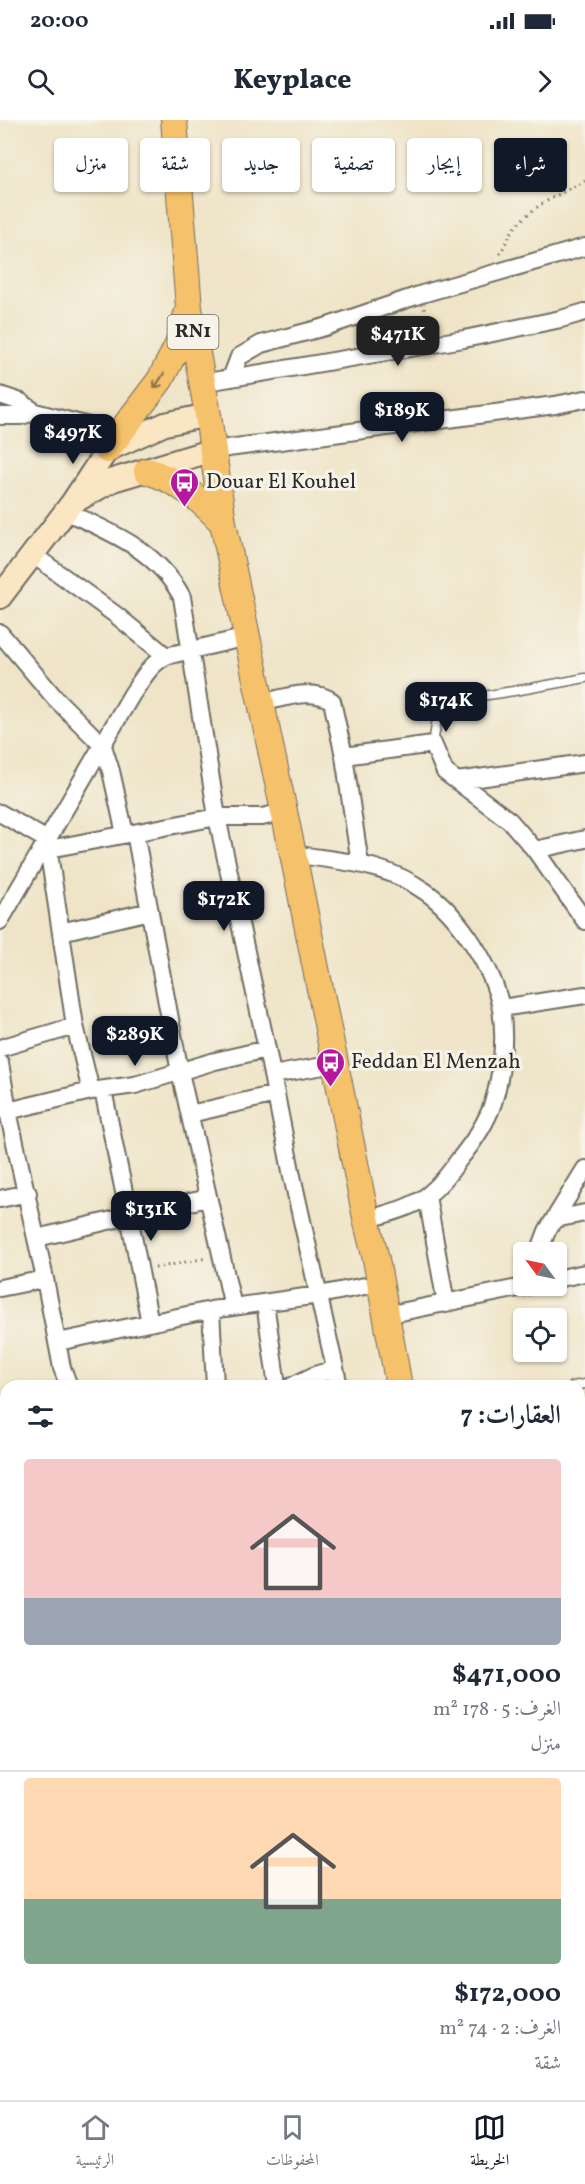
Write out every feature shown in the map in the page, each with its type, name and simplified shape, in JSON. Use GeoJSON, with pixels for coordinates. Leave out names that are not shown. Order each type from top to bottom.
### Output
{"type":"FeatureCollection","features":[{"type":"Feature","properties":{"kind":"main road","name":"RN1"},"geometry":{"type":"LineString","coordinates":[[174,120],[189,308],[208,415],[223,523],[376,1259],[398,1380]]}},
{"type":"Feature","properties":{"kind":"main road"},"geometry":{"type":"LineString","coordinates":[[0,597],[69,507],[160,380],[178,345],[189,308]]}},
{"type":"Feature","properties":{"kind":"main road"},"geometry":{"type":"LineString","coordinates":[[114,442],[165,424],[208,415]]}},
{"type":"Feature","properties":{"kind":"main road"},"geometry":{"type":"LineString","coordinates":[[69,507],[113,480],[213,450]]}},
{"type":"Feature","properties":{"kind":"main road"},"geometry":{"type":"LineString","coordinates":[[147,471],[183,487],[223,523]]}},
{"type":"Feature","properties":{"kind":"street"},"geometry":{"type":"LineString","coordinates":[[231,378],[239,357],[249,349],[281,337],[326,327],[422,294],[585,247]]}},
{"type":"Feature","properties":{"kind":"street"},"geometry":{"type":"LineString","coordinates":[[201,383],[430,345],[552,321],[585,312]]}},
{"type":"Feature","properties":{"kind":"street"},"geometry":{"type":"LineString","coordinates":[[0,395],[21,402],[35,412],[114,442]]}},
{"type":"Feature","properties":{"kind":"street"},"geometry":{"type":"LineString","coordinates":[[213,450],[544,407],[585,399]]}},
{"type":"Feature","properties":{"kind":"street"},"geometry":{"type":"LineString","coordinates":[[0,416],[21,416],[35,412]]}},
{"type":"Feature","properties":{"kind":"street"},"geometry":{"type":"LineString","coordinates":[[69,507],[134,544],[162,568],[182,597],[217,818],[338,1380]]}},
{"type":"Feature","properties":{"kind":"street"},"geometry":{"type":"LineString","coordinates":[[32,554],[116,615],[166,656]]}},
{"type":"Feature","properties":{"kind":"street"},"geometry":{"type":"LineString","coordinates":[[0,633],[56,698],[103,746],[130,833],[150,911],[180,1072],[232,1307]]}},
{"type":"Feature","properties":{"kind":"street"},"geometry":{"type":"LineString","coordinates":[[0,921],[48,844],[132,694],[154,664],[166,656],[248,637]]}},
{"type":"Feature","properties":{"kind":"street"},"geometry":{"type":"LineString","coordinates":[[261,703],[305,694],[324,695],[332,701],[344,756],[360,864]]}},
{"type":"Feature","properties":{"kind":"street"},"geometry":{"type":"LineString","coordinates":[[344,756],[432,744],[445,772],[510,821],[535,850],[585,918]]}},
{"type":"Feature","properties":{"kind":"street"},"geometry":{"type":"LineString","coordinates":[[457,781],[585,763]]}},
{"type":"Feature","properties":{"kind":"street"},"geometry":{"type":"LineString","coordinates":[[0,813],[48,844],[217,818],[262,817],[284,812]]}},
{"type":"Feature","properties":{"kind":"street"},"geometry":{"type":"LineString","coordinates":[[535,850],[585,839]]}},
{"type":"Feature","properties":{"kind":"street"},"geometry":{"type":"LineString","coordinates":[[48,844],[75,1026],[97,1091],[129,1216],[138,1272],[150,1323]]}},
{"type":"Feature","properties":{"kind":"street"},"geometry":{"type":"LineString","coordinates":[[293,854],[334,859],[395,873],[428,893],[456,919],[473,944],[487,970],[501,1008],[500,1071],[492,1105],[474,1140],[427,1196],[408,1206],[369,1219],[367,1223]]}},
{"type":"Feature","properties":{"kind":"street"},"geometry":{"type":"LineString","coordinates":[[61,932],[150,911]]}},
{"type":"Feature","properties":{"kind":"street"},"geometry":{"type":"LineString","coordinates":[[501,1008],[585,995]]}},
{"type":"Feature","properties":{"kind":"street"},"geometry":{"type":"LineString","coordinates":[[0,1048],[75,1026]]}},
{"type":"Feature","properties":{"kind":"street"},"geometry":{"type":"LineString","coordinates":[[8,1111],[135,1085],[267,1049]]}},
{"type":"Feature","properties":{"kind":"street"},"geometry":{"type":"LineString","coordinates":[[0,1063],[62,1368],[67,1380]]}},
{"type":"Feature","properties":{"kind":"street"},"geometry":{"type":"LineString","coordinates":[[272,1075],[335,1064]]}},
{"type":"Feature","properties":{"kind":"street"},"geometry":{"type":"LineString","coordinates":[[190,1114],[276,1094]]}},
{"type":"Feature","properties":{"kind":"street"},"geometry":{"type":"LineString","coordinates":[[542,1242],[585,1169]]}},
{"type":"Feature","properties":{"kind":"street"},"geometry":{"type":"LineString","coordinates":[[0,1199],[28,1193]]}},
{"type":"Feature","properties":{"kind":"street"},"geometry":{"type":"LineString","coordinates":[[427,1196],[446,1304]]}},
{"type":"Feature","properties":{"kind":"street"},"geometry":{"type":"LineString","coordinates":[[37,1238],[208,1198]]}},
{"type":"Feature","properties":{"kind":"street"},"geometry":{"type":"LineString","coordinates":[[555,1219],[585,1213]]}},
{"type":"Feature","properties":{"kind":"street"},"geometry":{"type":"LineString","coordinates":[[567,1277],[585,1273]]}},
{"type":"Feature","properties":{"kind":"street"},"geometry":{"type":"LineString","coordinates":[[0,1288],[45,1279]]}},
{"type":"Feature","properties":{"kind":"street"},"geometry":{"type":"LineString","coordinates":[[58,1342],[211,1310],[319,1295],[380,1283]]}},
{"type":"Feature","properties":{"kind":"street"},"geometry":{"type":"LineString","coordinates":[[386,1316],[513,1289]]}},
{"type":"Feature","properties":{"kind":"street"},"geometry":{"type":"LineString","coordinates":[[265,1303],[276,1380]]}},
{"type":"Feature","properties":{"kind":"street"},"geometry":{"type":"LineString","coordinates":[[211,1310],[215,1380]]}},
{"type":"Feature","properties":{"kind":"street"},"geometry":{"type":"LineString","coordinates":[[305,1380],[335,1369]]}},
{"type":"Feature","properties":{"kind":"lane"},"geometry":{"type":"LineString","coordinates":[[432,744],[438,713],[450,703],[472,697],[585,678]]}},
{"type":"Feature","properties":{"kind":"path"},"geometry":{"type":"LineString","coordinates":[[495,273],[504,247],[513,230],[523,219],[557,196],[585,181]]}},
{"type":"Feature","properties":{"kind":"path"},"geometry":{"type":"LineString","coordinates":[[422,294],[430,345]]}},
{"type":"Feature","properties":{"kind":"path"},"geometry":{"type":"LineString","coordinates":[[138,1272],[221,1255]]}},
{"type":"Feature","properties":{"kind":"place","name":"Douar El Kouhel"},"geometry":{"type":"Point","coordinates":[185,508]}},
{"type":"Feature","properties":{"kind":"place","name":"Feddan El Menzah"},"geometry":{"type":"Point","coordinates":[330,1088]}}]}
